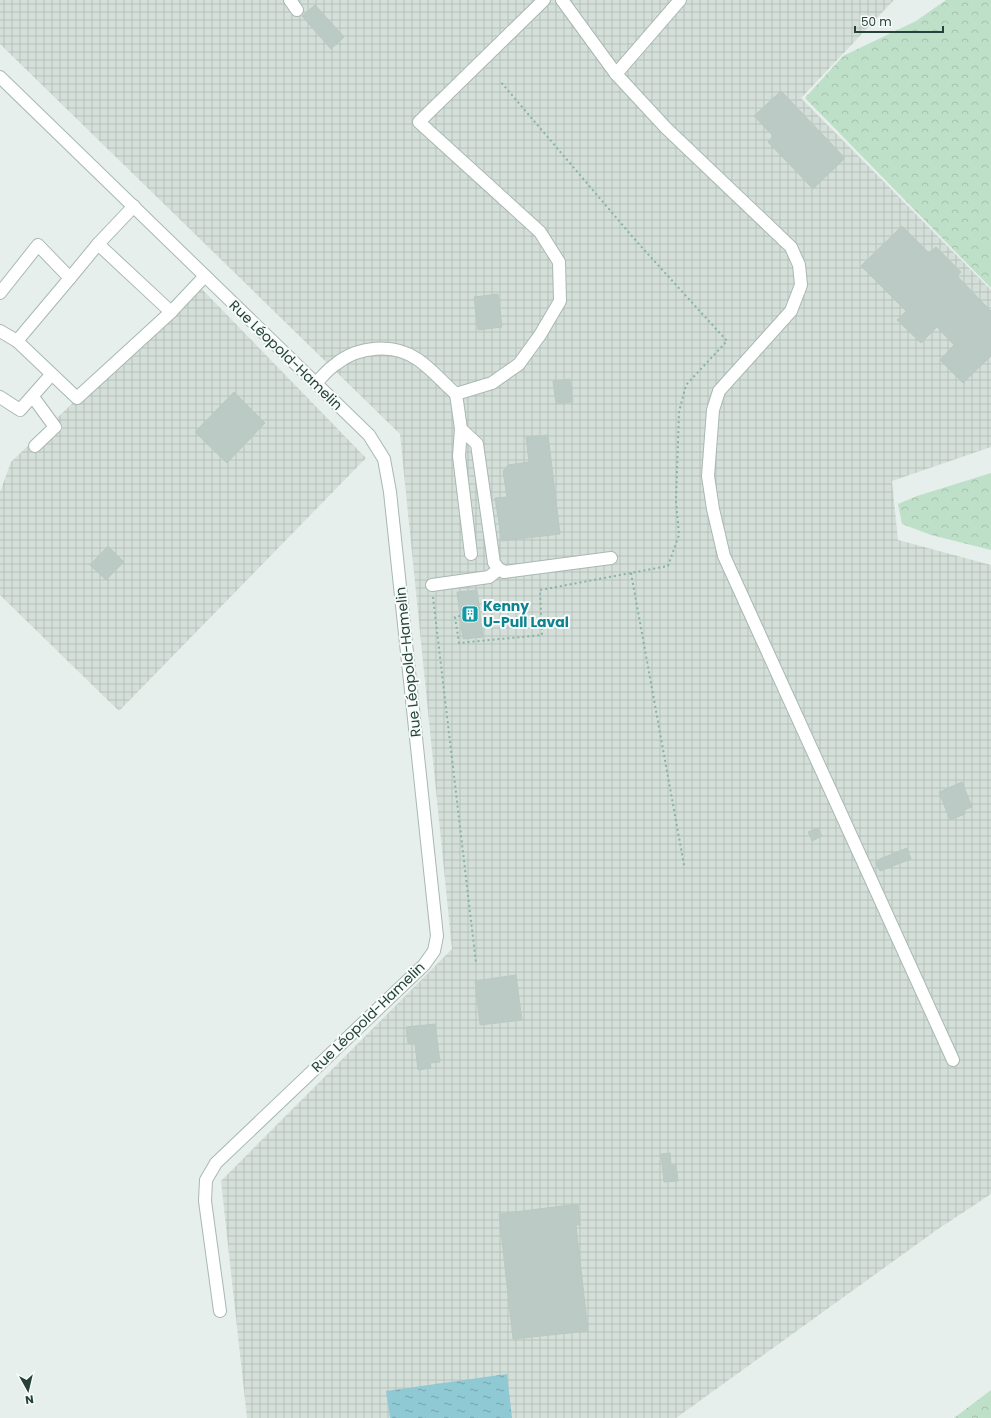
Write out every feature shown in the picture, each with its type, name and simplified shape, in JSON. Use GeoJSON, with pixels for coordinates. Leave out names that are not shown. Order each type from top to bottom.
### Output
{"type":"FeatureCollection","features":[{"type":"Feature","properties":{"kind":"street"},"geometry":{"type":"LineString","coordinates":[[290,0],[297,10]]}},
{"type":"Feature","properties":{"kind":"street"},"geometry":{"type":"LineString","coordinates":[[456,394],[492,383],[519,364],[540,335],[560,300],[559,262],[540,232],[419,122],[544,0]]}},
{"type":"Feature","properties":{"kind":"street"},"geometry":{"type":"LineString","coordinates":[[562,0],[616,74],[666,128],[791,247],[799,265],[801,285],[791,311],[719,391],[713,410],[708,476],[713,509],[724,556],[953,1060]]}},
{"type":"Feature","properties":{"kind":"street"},"geometry":{"type":"LineString","coordinates":[[616,74],[680,0]]}},
{"type":"Feature","properties":{"kind":"street","name":"Rue Léopold-Hamelin"},"geometry":{"type":"LineString","coordinates":[[0,77],[369,435],[384,459],[391,500],[437,936],[434,951],[424,965],[216,1163],[206,1180],[205,1201],[220,1311]]}},
{"type":"Feature","properties":{"kind":"street"},"geometry":{"type":"LineString","coordinates":[[17,341],[98,244],[134,206]]}},
{"type":"Feature","properties":{"kind":"street"},"geometry":{"type":"LineString","coordinates":[[98,244],[171,312]]}},
{"type":"Feature","properties":{"kind":"street"},"geometry":{"type":"LineString","coordinates":[[0,293],[38,245],[70,278]]}},
{"type":"Feature","properties":{"kind":"street"},"geometry":{"type":"LineString","coordinates":[[0,331],[17,341],[77,398],[171,312],[205,276]]}},
{"type":"Feature","properties":{"kind":"street"},"geometry":{"type":"LineString","coordinates":[[316,383],[337,363],[371,349],[386,348],[405,352],[418,359],[456,394],[461,429],[459,456],[471,554]]}},
{"type":"Feature","properties":{"kind":"street"},"geometry":{"type":"LineString","coordinates":[[0,397],[20,410],[33,398],[51,374]]}},
{"type":"Feature","properties":{"kind":"street"},"geometry":{"type":"LineString","coordinates":[[33,398],[55,427],[35,446]]}},
{"type":"Feature","properties":{"kind":"street"},"geometry":{"type":"LineString","coordinates":[[461,429],[477,444],[494,563],[499,570],[504,572],[611,558]]}},
{"type":"Feature","properties":{"kind":"street"},"geometry":{"type":"LineString","coordinates":[[432,586],[489,577],[499,570]]}},
{"type":"Feature","properties":{"kind":"path"},"geometry":{"type":"LineString","coordinates":[[460,616],[455,617],[459,643],[475,639],[542,635],[540,590],[668,566],[679,535],[676,501],[681,405],[686,385],[726,341],[637,242],[500,81]]}},
{"type":"Feature","properties":{"kind":"path"},"geometry":{"type":"LineString","coordinates":[[631,573],[684,865]]}},
{"type":"Feature","properties":{"kind":"path"},"geometry":{"type":"LineString","coordinates":[[432,586],[476,963]]}},
{"type":"Feature","properties":{"kind":"shaded area"},"geometry":{"type":"Polygon","coordinates":[[[0,0],[894,0],[801,98],[991,290],[991,447],[892,481],[898,540],[991,565],[991,1194],[938,1229],[676,1418],[247,1418],[221,1181],[452,949],[400,434],[0,44],[0,0]]]}},
{"type":"Feature","properties":{"kind":"shaded area"},"geometry":{"type":"Polygon","coordinates":[[[197,284],[366,458],[119,711],[0,595],[0,492],[11,462],[197,284]]]}},
{"type":"Feature","properties":{"kind":"green space"},"geometry":{"type":"Polygon","coordinates":[[[946,0],[991,0],[991,288],[805,98],[843,56],[916,21],[946,0]]]}},
{"type":"Feature","properties":{"kind":"green space"},"geometry":{"type":"Polygon","coordinates":[[[991,473],[991,550],[931,535],[902,524],[898,504],[917,496],[991,473]]]}},
{"type":"Feature","properties":{"kind":"green space"},"geometry":{"type":"Polygon","coordinates":[[[991,1390],[991,1418],[954,1418],[991,1390]]]}},
{"type":"Feature","properties":{"kind":"water"},"geometry":{"type":"Polygon","coordinates":[[[507,1374],[512,1418],[390,1418],[386,1391],[507,1374]]]}},
{"type":"Feature","properties":{"kind":"building"},"geometry":{"type":"Polygon","coordinates":[[[315,5],[344,37],[331,49],[302,16],[315,5]]]}},
{"type":"Feature","properties":{"kind":"building"},"geometry":{"type":"Polygon","coordinates":[[[781,91],[845,158],[813,189],[768,142],[773,136],[754,116],[781,91]]]}},
{"type":"Feature","properties":{"kind":"building"},"geometry":{"type":"Polygon","coordinates":[[[902,226],[929,253],[936,247],[961,272],[957,276],[991,311],[991,356],[963,383],[940,360],[954,345],[937,327],[921,343],[897,320],[906,311],[861,266],[902,226]]]}},
{"type":"Feature","properties":{"kind":"building"},"geometry":{"type":"Polygon","coordinates":[[[498,294],[502,327],[478,330],[474,297],[498,294]]]}},
{"type":"Feature","properties":{"kind":"building"},"geometry":{"type":"Polygon","coordinates":[[[570,379],[573,402],[556,404],[553,381],[570,379]]]}},
{"type":"Feature","properties":{"kind":"building"},"geometry":{"type":"Polygon","coordinates":[[[234,392],[265,423],[227,463],[195,432],[234,392]]]}},
{"type":"Feature","properties":{"kind":"building"},"geometry":{"type":"Polygon","coordinates":[[[548,435],[560,534],[502,541],[495,498],[507,497],[503,471],[508,465],[529,462],[526,437],[548,435]]]}},
{"type":"Feature","properties":{"kind":"building"},"geometry":{"type":"Polygon","coordinates":[[[108,546],[124,562],[106,580],[90,565],[108,546]]]}},
{"type":"Feature","properties":{"kind":"building","name":"Kenny U-Pull Laval"},"geometry":{"type":"Polygon","coordinates":[[[477,590],[483,637],[463,639],[457,592],[477,590]]]}},
{"type":"Feature","properties":{"kind":"building"},"geometry":{"type":"Polygon","coordinates":[[[962,782],[972,807],[964,810],[965,814],[950,820],[939,792],[962,782]]]}},
{"type":"Feature","properties":{"kind":"building"},"geometry":{"type":"Polygon","coordinates":[[[818,828],[822,836],[812,841],[808,832],[818,828]]]}},
{"type":"Feature","properties":{"kind":"building"},"geometry":{"type":"Polygon","coordinates":[[[907,848],[911,859],[880,871],[875,861],[907,848]]]}},
{"type":"Feature","properties":{"kind":"building"},"geometry":{"type":"Polygon","coordinates":[[[516,975],[522,1020],[480,1025],[475,981],[516,975]]]}},
{"type":"Feature","properties":{"kind":"building"},"geometry":{"type":"Polygon","coordinates":[[[435,1024],[440,1062],[430,1063],[431,1068],[418,1070],[415,1044],[408,1044],[406,1027],[435,1024]]]}},
{"type":"Feature","properties":{"kind":"building"},"geometry":{"type":"Polygon","coordinates":[[[670,1153],[671,1165],[676,1165],[678,1181],[664,1182],[661,1154],[670,1153]]]}},
{"type":"Feature","properties":{"kind":"building"},"geometry":{"type":"Polygon","coordinates":[[[578,1204],[580,1225],[576,1225],[588,1331],[513,1339],[499,1214],[578,1204]]]}},
{"type":"Feature","properties":{"kind":"place","name":"Kenny U-Pull Laval"},"geometry":{"type":"Point","coordinates":[470,614]}}]}
